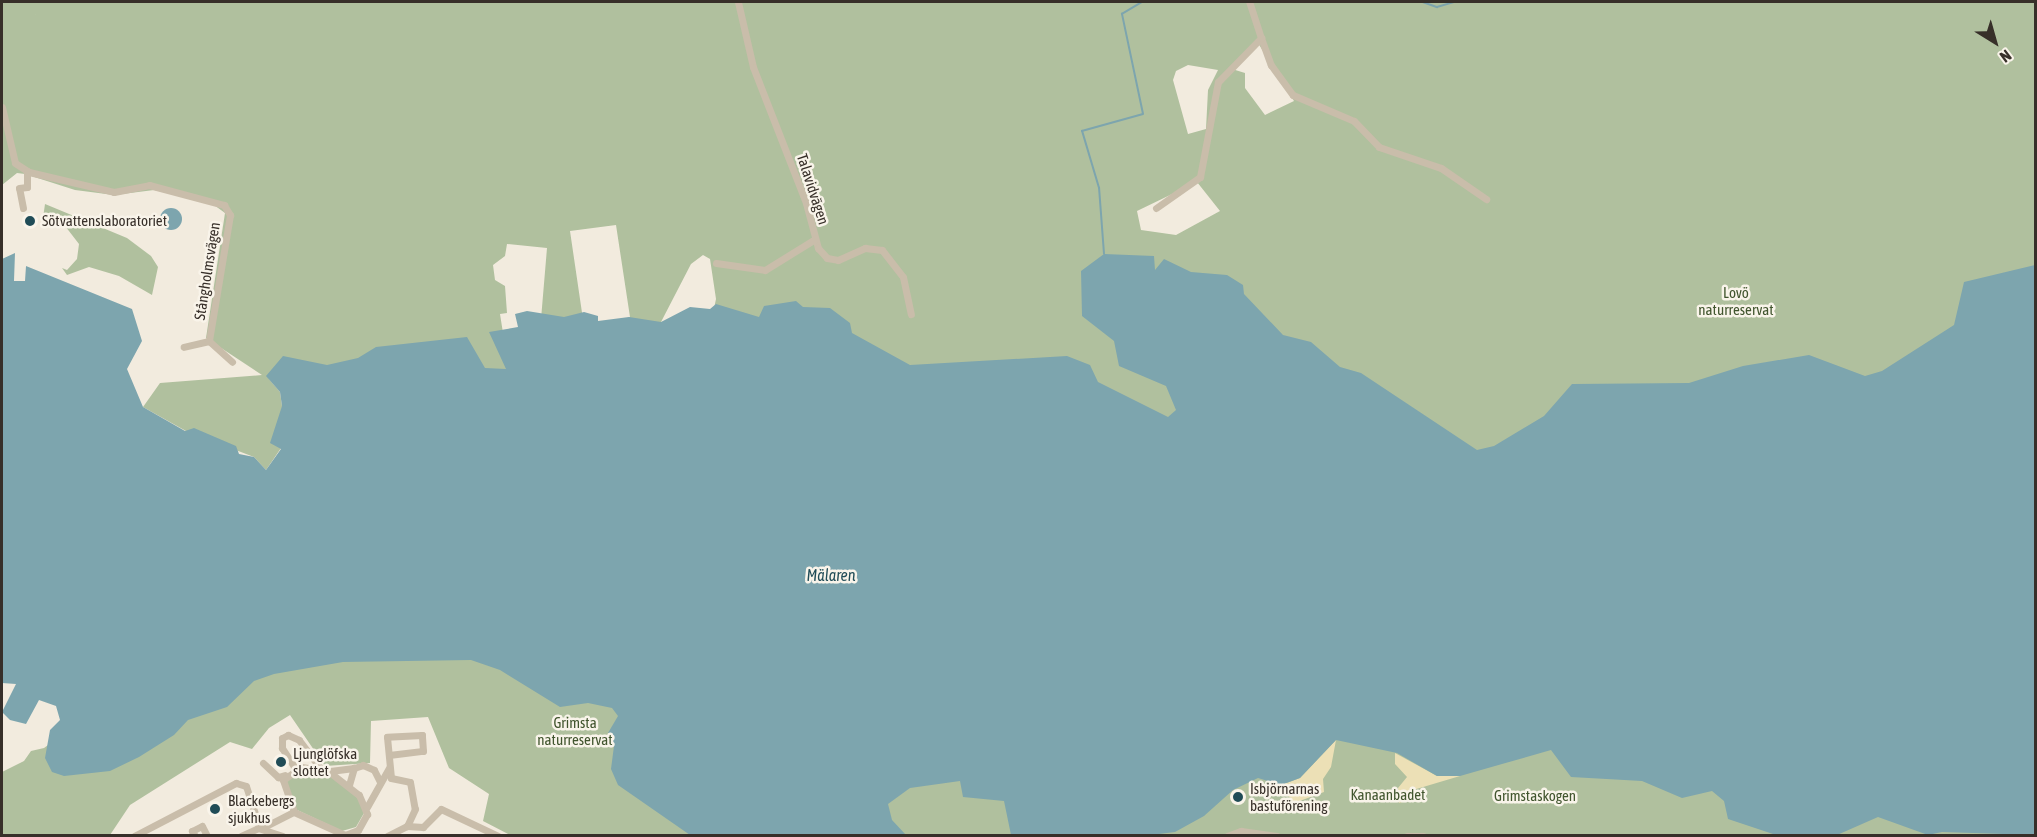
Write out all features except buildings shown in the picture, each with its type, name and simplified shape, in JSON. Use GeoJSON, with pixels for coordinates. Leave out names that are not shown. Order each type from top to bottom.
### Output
{"type":"FeatureCollection","features":[{"type":"Feature","properties":{"kind":"street","name":"Talavidvägen"},"geometry":{"type":"LineString","coordinates":[[738,2],[753,67],[806,203],[815,239],[822,254],[832,259],[869,247],[882,250],[903,277],[911,314]]}},
{"type":"Feature","properties":{"kind":"street"},"geometry":{"type":"LineString","coordinates":[[1249,2],[1271,65],[1293,95],[1354,121],[1380,147],[1441,168],[1486,199]]}},
{"type":"Feature","properties":{"kind":"street"},"geometry":{"type":"LineString","coordinates":[[1156,208],[1200,177],[1218,82],[1261,38]]}},
{"type":"Feature","properties":{"kind":"street"},"geometry":{"type":"LineString","coordinates":[[2,107],[15,163],[27,171],[27,187],[19,188],[22,208]]}},
{"type":"Feature","properties":{"kind":"street","name":"Stångholmsvägen"},"geometry":{"type":"LineString","coordinates":[[27,171],[78,187],[114,192],[149,185],[224,205],[230,215],[209,341],[184,347]]}},
{"type":"Feature","properties":{"kind":"street"},"geometry":{"type":"LineString","coordinates":[[716,263],[765,270],[815,239]]}},
{"type":"Feature","properties":{"kind":"street"},"geometry":{"type":"LineString","coordinates":[[209,341],[232,362]]}},
{"type":"Feature","properties":{"kind":"street"},"geometry":{"type":"LineString","coordinates":[[295,768],[282,748],[282,738],[288,735],[299,740],[319,767]]}},
{"type":"Feature","properties":{"kind":"street"},"geometry":{"type":"LineString","coordinates":[[389,755],[423,750],[422,735],[387,737],[391,778],[410,782],[415,809],[407,826]]}},
{"type":"Feature","properties":{"kind":"street"},"geometry":{"type":"LineString","coordinates":[[263,763],[278,777],[295,768],[319,767],[349,785],[367,807]]}},
{"type":"Feature","properties":{"kind":"street"},"geometry":{"type":"LineString","coordinates":[[328,771],[370,767],[380,782]]}},
{"type":"Feature","properties":{"kind":"street"},"geometry":{"type":"LineString","coordinates":[[349,785],[354,768]]}},
{"type":"Feature","properties":{"kind":"street"},"geometry":{"type":"LineString","coordinates":[[285,775],[285,792],[294,812],[345,835],[358,830],[367,807],[389,768]]}},
{"type":"Feature","properties":{"kind":"street"},"geometry":{"type":"LineString","coordinates":[[134,836],[236,783],[246,786],[260,825],[283,836]]}},
{"type":"Feature","properties":{"kind":"street"},"geometry":{"type":"LineString","coordinates":[[387,836],[407,826],[423,826],[441,809],[498,836]]}},
{"type":"Feature","properties":{"kind":"street"},"geometry":{"type":"LineString","coordinates":[[241,836],[260,825],[294,812]]}},
{"type":"Feature","properties":{"kind":"street"},"geometry":{"type":"LineString","coordinates":[[195,836],[192,831],[202,826],[207,836]]}},
{"type":"Feature","properties":{"kind":"street"},"geometry":{"type":"LineString","coordinates":[[1227,836],[1241,831],[1277,836]]}},
{"type":"Feature","properties":{"kind":"street"},"geometry":{"type":"LineString","coordinates":[[1407,836],[1423,836]]}},
{"type":"Feature","properties":{"kind":"green space","name":"Lovö naturreservat"},"geometry":{"type":"Polygon","coordinates":[[[2,2],[2035,2],[2035,516],[265,562],[132,406],[276,482],[298,403],[268,378],[280,392],[282,406],[281,448],[266,470],[254,457],[186,431],[143,407],[160,383],[262,375],[206,338],[225,213],[210,202],[154,190],[114,195],[75,190],[17,173],[2,185],[2,2]],[[1258,43],[1232,69],[1245,73],[1245,88],[1265,115],[1294,101],[1258,43]],[[1188,65],[1176,71],[1173,80],[1188,134],[1206,129],[1208,90],[1218,70],[1188,65]],[[1197,182],[1137,211],[1141,230],[1176,235],[1220,211],[1197,182]],[[616,225],[570,231],[585,333],[630,317],[616,225]],[[507,244],[505,256],[493,265],[495,280],[505,286],[507,313],[500,314],[503,333],[540,331],[547,248],[507,244]],[[703,255],[691,264],[661,322],[642,342],[710,327],[716,299],[710,259],[703,255]]]}},
{"type":"Feature","properties":{"kind":"green space"},"geometry":{"type":"Polygon","coordinates":[[[45,204],[127,238],[151,256],[158,267],[152,295],[119,276],[89,267],[67,275],[62,268],[67,270],[77,259],[79,244],[62,222],[43,218],[45,204]]]}},
{"type":"Feature","properties":{"kind":"green space","name":"Grimsta naturreservat"},"geometry":{"type":"Polygon","coordinates":[[[230,612],[1299,654],[2036,835],[510,835],[483,821],[489,794],[449,768],[428,717],[371,721],[370,763],[325,766],[290,715],[269,728],[252,749],[230,742],[130,805],[110,835],[2,835],[2,772],[24,761],[31,751],[44,748],[230,612]]]}},
{"type":"Feature","properties":{"kind":"green space"},"geometry":{"type":"Polygon","coordinates":[[[299,768],[324,771],[360,799],[364,813],[356,827],[342,831],[295,809],[286,780],[299,768]]]}},
{"type":"Feature","properties":{"kind":"sand"},"geometry":{"type":"Polygon","coordinates":[[[1336,740],[1331,767],[1323,779],[1324,792],[1297,802],[1294,812],[1291,798],[1280,791],[1281,785],[1300,778],[1336,740]]]}},
{"type":"Feature","properties":{"kind":"sand"},"geometry":{"type":"Polygon","coordinates":[[[1395,753],[1437,776],[1460,776],[1413,790],[1407,793],[1407,801],[1399,803],[1398,788],[1407,777],[1395,764],[1395,753]]]}},
{"type":"Feature","properties":{"kind":"water"},"geometry":{"type":"Polygon","coordinates":[[[171,208],[179,211],[182,219],[179,227],[171,230],[163,227],[160,219],[163,211],[171,208]]]}},
{"type":"Feature","properties":{"kind":"water","name":"Mälaren"},"geometry":{"type":"Polygon","coordinates":[[[15,253],[14,281],[25,281],[26,266],[132,309],[142,341],[127,369],[143,407],[185,431],[194,428],[236,446],[239,454],[254,457],[266,470],[281,449],[270,443],[282,406],[280,392],[266,376],[283,356],[327,365],[358,358],[376,347],[467,337],[485,368],[506,369],[489,332],[518,327],[515,314],[527,311],[564,317],[584,312],[598,316],[598,321],[629,317],[661,322],[690,307],[710,309],[716,304],[759,317],[764,306],[796,301],[803,307],[830,308],[850,323],[852,333],[910,365],[1067,356],[1090,365],[1098,382],[1168,417],[1176,410],[1166,386],[1119,366],[1114,341],[1082,316],[1081,271],[1104,254],[1154,256],[1155,270],[1164,259],[1191,272],[1227,275],[1243,285],[1244,294],[1283,335],[1311,342],[1340,367],[1361,373],[1477,450],[1494,446],[1544,416],[1572,384],[1689,383],[1743,366],[1809,355],[1865,376],[1882,371],[1954,325],[1964,282],[2035,265],[2035,835],[1942,832],[1928,835],[1878,817],[1837,835],[1776,835],[1728,819],[1724,801],[1712,791],[1682,798],[1642,781],[1571,777],[1551,750],[1460,776],[1437,776],[1397,753],[1336,740],[1300,778],[1281,785],[1258,778],[1233,790],[1204,816],[1175,832],[1151,835],[1011,835],[1004,801],[963,797],[960,781],[910,788],[888,804],[892,820],[906,835],[690,835],[618,785],[611,769],[614,746],[608,733],[618,716],[612,708],[588,703],[560,707],[500,670],[471,660],[343,662],[274,674],[254,681],[227,707],[188,720],[174,735],[139,757],[110,771],[64,776],[52,772],[45,758],[50,730],[60,720],[56,706],[39,700],[26,724],[10,720],[2,712],[16,684],[2,683],[2,259],[15,253]]]}},
{"type":"Feature","properties":{"kind":"waterway"},"geometry":{"type":"LineString","coordinates":[[1104,254],[1099,188],[1082,131],[1143,114],[1122,14],[1142,2]]}},
{"type":"Feature","properties":{"kind":"waterway"},"geometry":{"type":"LineString","coordinates":[[1423,2],[1437,7],[1454,2]]}},
{"type":"Feature","properties":{"kind":"place","name":"Sötvattenslaboratoriet"},"geometry":{"type":"Point","coordinates":[30,221]}},
{"type":"Feature","properties":{"kind":"place","name":"Ljunglöfska slottet"},"geometry":{"type":"Point","coordinates":[281,762]}},
{"type":"Feature","properties":{"kind":"place","name":"Isbjörnarnas bastuförening"},"geometry":{"type":"Point","coordinates":[1238,797]}},
{"type":"Feature","properties":{"kind":"place","name":"Blackebergs sjukhus"},"geometry":{"type":"Point","coordinates":[215,809]}},
{"type":"Feature","properties":{"kind":"park label","name":"Kanaanbadet"},"geometry":{"type":"Point","coordinates":[1388,795]}},
{"type":"Feature","properties":{"kind":"park label","name":"Grimstaskogen"},"geometry":{"type":"Point","coordinates":[1535,796]}}]}
